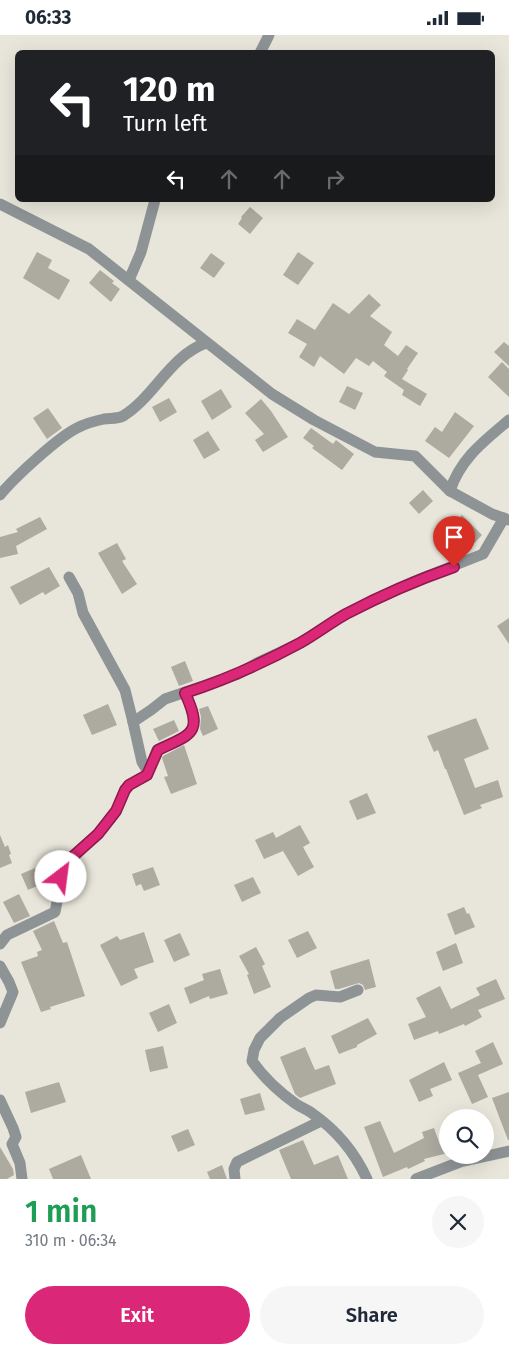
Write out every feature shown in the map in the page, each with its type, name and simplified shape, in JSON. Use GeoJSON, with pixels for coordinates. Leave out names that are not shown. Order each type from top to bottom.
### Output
{"type":"FeatureCollection","features":[{"type":"Feature","properties":{"kind":"street"},"geometry":{"type":"LineString","coordinates":[[262,50],[269,35]]}},
{"type":"Feature","properties":{"kind":"street"},"geometry":{"type":"LineString","coordinates":[[129,280],[141,252],[154,202]]}},
{"type":"Feature","properties":{"kind":"street"},"geometry":{"type":"LineString","coordinates":[[0,203],[89,249],[272,394],[321,424],[375,452],[415,456],[450,491],[506,519],[483,554],[415,581],[345,614],[300,643],[238,674],[165,699],[152,711],[133,722]]}},
{"type":"Feature","properties":{"kind":"street"},"geometry":{"type":"LineString","coordinates":[[0,495],[46,451],[76,428],[91,422],[122,417],[137,405],[186,353],[206,343]]}},
{"type":"Feature","properties":{"kind":"street"},"geometry":{"type":"LineString","coordinates":[[450,491],[455,475],[479,444],[509,420]]}},
{"type":"Feature","properties":{"kind":"street"},"geometry":{"type":"LineString","coordinates":[[69,577],[78,593],[83,613],[125,690],[142,762],[148,772]]}},
{"type":"Feature","properties":{"kind":"street"},"geometry":{"type":"LineString","coordinates":[[0,944],[7,935],[55,912],[64,867],[70,859],[98,834],[111,818],[129,785],[147,775],[158,750],[186,737],[193,729],[194,724],[185,693]]}},
{"type":"Feature","properties":{"kind":"street"},"geometry":{"type":"LineString","coordinates":[[0,966],[12,992],[10,1002],[0,1023]]}},
{"type":"Feature","properties":{"kind":"street"},"geometry":{"type":"LineString","coordinates":[[358,990],[340,997],[316,995],[309,998],[280,1018],[260,1037],[254,1050],[252,1061],[260,1073],[279,1091],[296,1104],[314,1114],[338,1135],[367,1179]]}},
{"type":"Feature","properties":{"kind":"street"},"geometry":{"type":"LineString","coordinates":[[0,1100],[16,1137],[12,1144],[20,1163],[22,1179]]}},
{"type":"Feature","properties":{"kind":"street"},"geometry":{"type":"LineString","coordinates":[[235,1179],[234,1169],[237,1162],[321,1121]]}},
{"type":"Feature","properties":{"kind":"street"},"geometry":{"type":"LineString","coordinates":[[416,1179],[460,1162],[509,1151]]}},
{"type":"Feature","properties":{"kind":"building"},"geometry":{"type":"Polygon","coordinates":[[[250,207],[263,218],[250,234],[238,224],[241,217],[250,207]]]}},
{"type":"Feature","properties":{"kind":"building"},"geometry":{"type":"Polygon","coordinates":[[[37,252],[52,260],[48,268],[70,280],[59,300],[23,278],[37,252]]]}},
{"type":"Feature","properties":{"kind":"building"},"geometry":{"type":"Polygon","coordinates":[[[298,252],[314,263],[298,285],[283,275],[298,252]]]}},
{"type":"Feature","properties":{"kind":"building"},"geometry":{"type":"Polygon","coordinates":[[[211,253],[225,263],[214,278],[200,268],[211,253]]]}},
{"type":"Feature","properties":{"kind":"building"},"geometry":{"type":"Polygon","coordinates":[[[100,270],[114,281],[112,283],[120,289],[111,302],[89,283],[100,270]]]}},
{"type":"Feature","properties":{"kind":"building"},"geometry":{"type":"Polygon","coordinates":[[[369,294],[381,305],[370,316],[392,332],[384,345],[398,356],[406,345],[418,353],[402,379],[427,394],[420,406],[402,395],[404,390],[384,376],[387,372],[373,361],[369,366],[356,358],[344,374],[320,356],[314,367],[299,357],[307,344],[288,333],[297,319],[315,330],[333,303],[349,314],[369,294]]]}},
{"type":"Feature","properties":{"kind":"building"},"geometry":{"type":"Polygon","coordinates":[[[504,342],[509,346],[509,366],[494,352],[504,342]]]}},
{"type":"Feature","properties":{"kind":"building"},"geometry":{"type":"Polygon","coordinates":[[[502,362],[509,369],[509,397],[488,377],[502,362]]]}},
{"type":"Feature","properties":{"kind":"building"},"geometry":{"type":"Polygon","coordinates":[[[347,386],[363,393],[355,410],[339,402],[347,386]]]}},
{"type":"Feature","properties":{"kind":"building"},"geometry":{"type":"Polygon","coordinates":[[[221,389],[232,407],[212,420],[201,401],[221,389]]]}},
{"type":"Feature","properties":{"kind":"building"},"geometry":{"type":"Polygon","coordinates":[[[169,398],[177,412],[160,422],[152,407],[169,398]]]}},
{"type":"Feature","properties":{"kind":"building"},"geometry":{"type":"Polygon","coordinates":[[[261,399],[288,437],[263,452],[255,440],[264,434],[245,413],[261,399]]]}},
{"type":"Feature","properties":{"kind":"building"},"geometry":{"type":"Polygon","coordinates":[[[48,408],[62,428],[47,439],[33,418],[48,408]]]}},
{"type":"Feature","properties":{"kind":"building"},"geometry":{"type":"Polygon","coordinates":[[[455,412],[474,426],[449,458],[425,441],[435,427],[442,432],[455,412]]]}},
{"type":"Feature","properties":{"kind":"building"},"geometry":{"type":"Polygon","coordinates":[[[311,428],[333,444],[336,440],[354,454],[342,470],[312,448],[314,446],[303,438],[311,428]]]}},
{"type":"Feature","properties":{"kind":"building"},"geometry":{"type":"Polygon","coordinates":[[[208,431],[220,450],[204,459],[193,440],[208,431]]]}},
{"type":"Feature","properties":{"kind":"building"},"geometry":{"type":"Polygon","coordinates":[[[423,490],[433,501],[419,514],[409,503],[423,490]]]}},
{"type":"Feature","properties":{"kind":"building"},"geometry":{"type":"Polygon","coordinates":[[[462,515],[482,535],[468,550],[448,530],[462,515]]]}},
{"type":"Feature","properties":{"kind":"building"},"geometry":{"type":"Polygon","coordinates":[[[40,517],[47,529],[16,546],[18,554],[0,558],[0,537],[18,532],[16,529],[40,517]]]}},
{"type":"Feature","properties":{"kind":"building"},"geometry":{"type":"Polygon","coordinates":[[[117,543],[126,559],[122,561],[137,584],[122,594],[98,553],[117,543]]]}},
{"type":"Feature","properties":{"kind":"building"},"geometry":{"type":"Polygon","coordinates":[[[49,567],[60,586],[45,595],[43,592],[20,605],[10,587],[49,567]]]}},
{"type":"Feature","properties":{"kind":"building"},"geometry":{"type":"Polygon","coordinates":[[[509,618],[509,644],[497,626],[509,618]]]}},
{"type":"Feature","properties":{"kind":"building"},"geometry":{"type":"Polygon","coordinates":[[[185,661],[193,681],[179,686],[171,667],[185,661]]]}},
{"type":"Feature","properties":{"kind":"building"},"geometry":{"type":"Polygon","coordinates":[[[108,704],[117,725],[92,735],[83,715],[108,704]]]}},
{"type":"Feature","properties":{"kind":"building"},"geometry":{"type":"Polygon","coordinates":[[[208,706],[218,729],[203,736],[200,729],[201,717],[199,709],[208,706]]]}},
{"type":"Feature","properties":{"kind":"building"},"geometry":{"type":"Polygon","coordinates":[[[476,718],[489,749],[464,759],[475,788],[498,780],[503,797],[480,805],[482,808],[464,815],[438,750],[434,752],[427,736],[476,718]]]}},
{"type":"Feature","properties":{"kind":"building"},"geometry":{"type":"Polygon","coordinates":[[[174,720],[179,731],[159,741],[153,729],[174,720]]]}},
{"type":"Feature","properties":{"kind":"building"},"geometry":{"type":"Polygon","coordinates":[[[184,745],[197,784],[171,794],[164,777],[168,776],[162,758],[184,745]]]}},
{"type":"Feature","properties":{"kind":"building"},"geometry":{"type":"Polygon","coordinates":[[[367,793],[376,813],[357,820],[349,801],[367,793]]]}},
{"type":"Feature","properties":{"kind":"building"},"geometry":{"type":"Polygon","coordinates":[[[300,825],[310,843],[303,847],[314,867],[298,876],[283,851],[264,859],[255,840],[273,832],[276,838],[300,825]]]}},
{"type":"Feature","properties":{"kind":"building"},"geometry":{"type":"Polygon","coordinates":[[[0,835],[5,847],[8,845],[12,863],[0,868],[0,835]]]}},
{"type":"Feature","properties":{"kind":"building"},"geometry":{"type":"Polygon","coordinates":[[[153,867],[160,885],[144,891],[141,884],[136,886],[132,874],[153,867]]]}},
{"type":"Feature","properties":{"kind":"building"},"geometry":{"type":"Polygon","coordinates":[[[35,868],[42,884],[28,890],[21,874],[35,868]]]}},
{"type":"Feature","properties":{"kind":"building"},"geometry":{"type":"Polygon","coordinates":[[[253,877],[261,893],[242,902],[234,885],[253,877]]]}},
{"type":"Feature","properties":{"kind":"building"},"geometry":{"type":"Polygon","coordinates":[[[19,894],[30,916],[14,923],[3,902],[19,894]]]}},
{"type":"Feature","properties":{"kind":"building"},"geometry":{"type":"Polygon","coordinates":[[[464,907],[475,927],[455,935],[447,914],[464,907]]]}},
{"type":"Feature","properties":{"kind":"building"},"geometry":{"type":"Polygon","coordinates":[[[54,921],[63,943],[67,942],[85,996],[50,1007],[51,1009],[41,1012],[21,962],[38,956],[37,952],[42,950],[33,931],[54,921]]]}},
{"type":"Feature","properties":{"kind":"building"},"geometry":{"type":"Polygon","coordinates":[[[308,931],[317,948],[297,958],[288,940],[308,931]]]}},
{"type":"Feature","properties":{"kind":"building"},"geometry":{"type":"Polygon","coordinates":[[[144,932],[154,962],[134,969],[138,978],[121,986],[100,945],[117,936],[120,940],[144,932]]]}},
{"type":"Feature","properties":{"kind":"building"},"geometry":{"type":"Polygon","coordinates":[[[180,933],[190,955],[174,962],[164,940],[180,933]]]}},
{"type":"Feature","properties":{"kind":"building"},"geometry":{"type":"Polygon","coordinates":[[[456,943],[463,963],[443,971],[436,952],[456,943]]]}},
{"type":"Feature","properties":{"kind":"building"},"geometry":{"type":"Polygon","coordinates":[[[256,947],[265,964],[262,966],[271,987],[254,994],[247,975],[249,974],[239,956],[256,947]]]}},
{"type":"Feature","properties":{"kind":"building"},"geometry":{"type":"Polygon","coordinates":[[[369,959],[376,987],[365,990],[363,985],[359,983],[335,989],[330,971],[369,959]]]}},
{"type":"Feature","properties":{"kind":"building"},"geometry":{"type":"Polygon","coordinates":[[[220,969],[228,994],[210,999],[209,996],[190,1004],[184,988],[204,980],[202,974],[220,969]]]}},
{"type":"Feature","properties":{"kind":"building"},"geometry":{"type":"Polygon","coordinates":[[[496,979],[505,999],[478,1010],[482,1017],[465,1026],[464,1024],[439,1034],[438,1031],[414,1040],[408,1024],[426,1017],[416,998],[440,986],[451,1009],[480,995],[476,988],[496,979]]]}},
{"type":"Feature","properties":{"kind":"building"},"geometry":{"type":"Polygon","coordinates":[[[169,1004],[177,1023],[158,1032],[149,1013],[169,1004]]]}},
{"type":"Feature","properties":{"kind":"building"},"geometry":{"type":"Polygon","coordinates":[[[368,1018],[377,1034],[357,1045],[357,1047],[339,1054],[331,1036],[368,1018]]]}},
{"type":"Feature","properties":{"kind":"building"},"geometry":{"type":"Polygon","coordinates":[[[493,1042],[503,1064],[478,1075],[488,1097],[472,1104],[458,1073],[481,1063],[475,1051],[493,1042]]]}},
{"type":"Feature","properties":{"kind":"building"},"geometry":{"type":"Polygon","coordinates":[[[163,1046],[168,1068],[150,1072],[145,1050],[163,1046]]]}},
{"type":"Feature","properties":{"kind":"building"},"geometry":{"type":"Polygon","coordinates":[[[305,1047],[315,1070],[329,1065],[336,1084],[300,1098],[295,1094],[280,1057],[305,1047]]]}},
{"type":"Feature","properties":{"kind":"building"},"geometry":{"type":"Polygon","coordinates":[[[444,1062],[452,1080],[430,1089],[433,1096],[419,1102],[409,1080],[444,1062]]]}},
{"type":"Feature","properties":{"kind":"building"},"geometry":{"type":"Polygon","coordinates":[[[59,1082],[66,1102],[31,1113],[25,1092],[59,1082]]]}},
{"type":"Feature","properties":{"kind":"building"},"geometry":{"type":"Polygon","coordinates":[[[509,1092],[509,1140],[508,1140],[492,1098],[509,1092]]]}},
{"type":"Feature","properties":{"kind":"building"},"geometry":{"type":"Polygon","coordinates":[[[260,1093],[265,1110],[245,1115],[240,1099],[260,1093]]]}},
{"type":"Feature","properties":{"kind":"building"},"geometry":{"type":"Polygon","coordinates":[[[380,1121],[394,1153],[424,1138],[422,1132],[434,1128],[439,1142],[439,1155],[424,1159],[425,1161],[408,1169],[407,1167],[383,1177],[364,1127],[380,1121]]]}},
{"type":"Feature","properties":{"kind":"building"},"geometry":{"type":"Polygon","coordinates":[[[188,1129],[195,1145],[178,1152],[171,1136],[188,1129]]]}},
{"type":"Feature","properties":{"kind":"building"},"geometry":{"type":"Polygon","coordinates":[[[303,1140],[314,1165],[338,1155],[348,1179],[291,1179],[279,1150],[303,1140]]]}},
{"type":"Feature","properties":{"kind":"building"},"geometry":{"type":"Polygon","coordinates":[[[0,1147],[13,1169],[14,1175],[7,1179],[0,1179],[0,1147]]]}},
{"type":"Feature","properties":{"kind":"building"},"geometry":{"type":"Polygon","coordinates":[[[81,1155],[91,1179],[53,1179],[49,1169],[81,1155]]]}},
{"type":"Feature","properties":{"kind":"building"},"geometry":{"type":"Polygon","coordinates":[[[222,1165],[227,1179],[210,1179],[207,1172],[222,1165]]]}},
{"type":"Feature","properties":{"kind":"route"},"geometry":{"type":"LineString","coordinates":[[61,877],[64,867],[70,859],[98,834],[116,811],[129,785],[147,775],[158,750],[186,737],[193,729],[194,724],[185,693],[238,674],[300,643],[345,614],[415,581],[454,567]]}}]}
